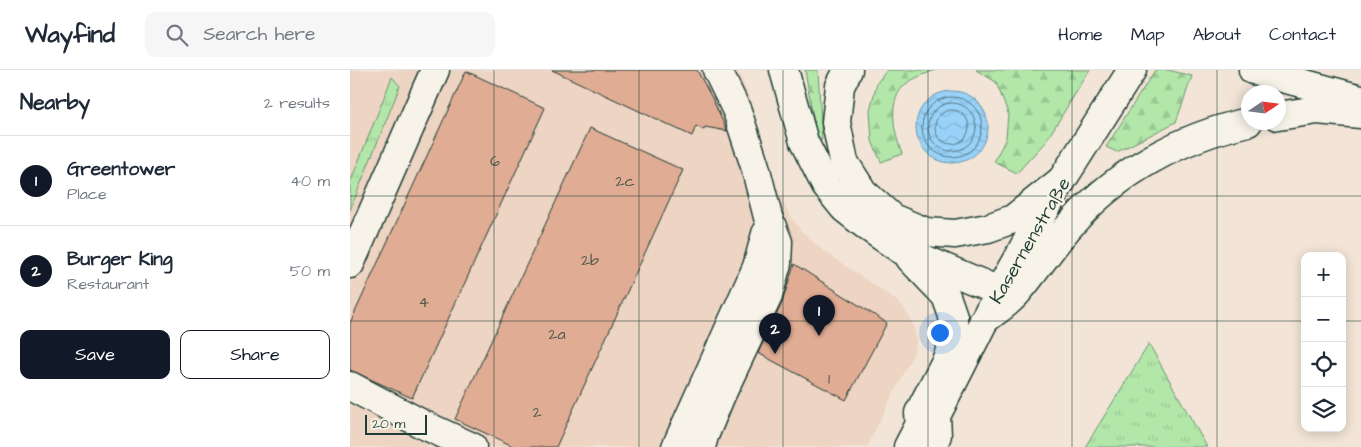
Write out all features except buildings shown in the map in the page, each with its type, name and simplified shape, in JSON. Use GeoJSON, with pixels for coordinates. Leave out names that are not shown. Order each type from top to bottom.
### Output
{"type":"FeatureCollection","features":[{"type":"Feature","properties":{"kind":"main road"},"geometry":{"type":"LineString","coordinates":[[350,264],[435,70]]}},
{"type":"Feature","properties":{"kind":"main road"},"geometry":{"type":"LineString","coordinates":[[701,447],[721,395],[768,296],[777,263],[778,242],[768,217],[755,166],[737,111],[717,70]]}},
{"type":"Feature","properties":{"kind":"main road"},"geometry":{"type":"LineString","coordinates":[[784,70],[804,142],[826,186],[844,208],[900,249],[946,296],[953,316],[954,340],[947,360],[919,413],[924,434]]}},
{"type":"Feature","properties":{"kind":"main road"},"geometry":{"type":"LineString","coordinates":[[848,70],[840,86],[836,122],[844,162],[863,192],[892,218],[926,232],[956,234],[988,228],[1014,219],[1062,180]]}},
{"type":"Feature","properties":{"kind":"main road","name":"Kasernenstraße"},"geometry":{"type":"LineString","coordinates":[[924,434],[999,291],[1062,180],[1132,70]]}},
{"type":"Feature","properties":{"kind":"main road"},"geometry":{"type":"LineString","coordinates":[[1253,70],[1361,99]]}},
{"type":"Feature","properties":{"kind":"main road"},"geometry":{"type":"LineString","coordinates":[[1286,115],[1317,110],[1361,114]]}},
{"type":"Feature","properties":{"kind":"main road"},"geometry":{"type":"LineString","coordinates":[[984,320],[1015,295],[1072,222],[1105,190],[1156,157],[1191,140],[1241,124]]}},
{"type":"Feature","properties":{"kind":"main road"},"geometry":{"type":"LineString","coordinates":[[676,447],[756,267],[765,241],[768,217]]}},
{"type":"Feature","properties":{"kind":"main road"},"geometry":{"type":"LineString","coordinates":[[900,249],[999,291]]}},
{"type":"Feature","properties":{"kind":"main road"},"geometry":{"type":"LineString","coordinates":[[350,386],[422,424],[472,447]]}},
{"type":"Feature","properties":{"kind":"shaded area"},"geometry":{"type":"Polygon","coordinates":[[[350,70],[738,70],[751,102],[776,186],[791,217],[802,232],[829,255],[903,306],[913,324],[916,336],[915,350],[867,447],[350,447],[350,70]]]}},
{"type":"Feature","properties":{"kind":"green space"},"geometry":{"type":"Polygon","coordinates":[[[805,70],[818,70],[822,140],[817,141],[805,70]]]}},
{"type":"Feature","properties":{"kind":"green space"},"geometry":{"type":"Polygon","coordinates":[[[887,70],[936,70],[910,81],[900,90],[894,107],[894,117],[896,136],[902,154],[881,162],[872,141],[870,110],[877,83],[887,70]]]}},
{"type":"Feature","properties":{"kind":"green space"},"geometry":{"type":"Polygon","coordinates":[[[976,70],[1090,70],[1046,141],[1017,173],[994,162],[1006,138],[1008,113],[996,82],[976,70]]]}},
{"type":"Feature","properties":{"kind":"green space"},"geometry":{"type":"Polygon","coordinates":[[[1155,70],[1168,70],[1192,76],[1176,122],[1117,152],[1106,147],[1155,70]]]}},
{"type":"Feature","properties":{"kind":"green space"},"geometry":{"type":"Polygon","coordinates":[[[392,77],[400,86],[350,210],[350,183],[392,77]]]}},
{"type":"Feature","properties":{"kind":"green space"},"geometry":{"type":"Polygon","coordinates":[[[1149,344],[1207,447],[1085,447],[1149,344]]]}},
{"type":"Feature","properties":{"kind":"water"},"geometry":{"type":"Polygon","coordinates":[[[952,91],[972,97],[982,107],[988,127],[982,147],[972,157],[952,163],[932,157],[922,147],[916,127],[922,107],[932,97],[952,91]]]}},
{"type":"Feature","properties":{"kind":"place","name":"Greentower"},"geometry":{"type":"Point","coordinates":[819,336]}},
{"type":"Feature","properties":{"kind":"place","name":"Burger King"},"geometry":{"type":"Point","coordinates":[775,354]}}]}
